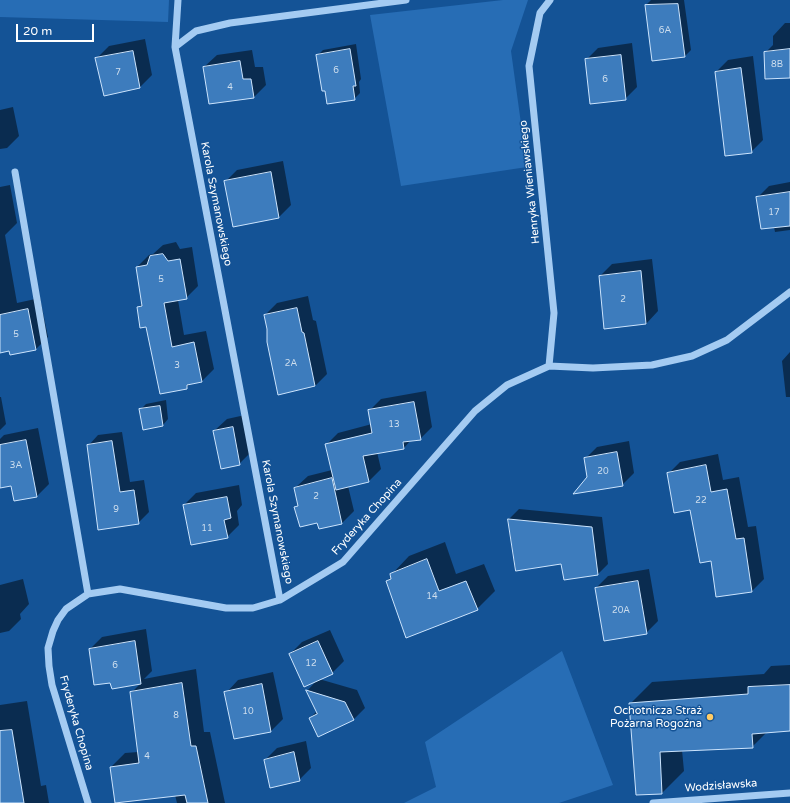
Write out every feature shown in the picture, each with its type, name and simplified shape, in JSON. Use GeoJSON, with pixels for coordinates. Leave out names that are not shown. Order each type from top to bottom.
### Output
{"type":"FeatureCollection","features":[{"type":"Feature","properties":{"kind":"street","name":"Karola Szymanowskiego"},"geometry":{"type":"LineString","coordinates":[[178,0],[175,47],[280,600]]}},
{"type":"Feature","properties":{"kind":"street"},"geometry":{"type":"LineString","coordinates":[[175,47],[196,31],[230,23],[406,0]]}},
{"type":"Feature","properties":{"kind":"street","name":"Henryka Wieniawskiego"},"geometry":{"type":"LineString","coordinates":[[549,366],[554,313],[529,66],[540,13],[550,0]]}},
{"type":"Feature","properties":{"kind":"street"},"geometry":{"type":"LineString","coordinates":[[15,172],[88,594]]}},
{"type":"Feature","properties":{"kind":"street","name":"Fryderyka Chopina"},"geometry":{"type":"LineString","coordinates":[[88,803],[52,685],[48,666],[48,648],[53,631],[58,620],[66,609],[88,594],[120,590],[226,608],[253,608],[280,600],[343,562],[475,411],[507,385],[549,366],[593,368],[652,365],[692,356],[727,340],[790,292]]}},
{"type":"Feature","properties":{"kind":"street","name":"Wodzisławska"},"geometry":{"type":"LineString","coordinates":[[653,803],[790,792]]}},
{"type":"Feature","properties":{"kind":"shaded area"},"geometry":{"type":"Polygon","coordinates":[[[0,0],[169,0],[168,22],[0,17],[0,0]]]}},
{"type":"Feature","properties":{"kind":"shaded area"},"geometry":{"type":"Polygon","coordinates":[[[503,0],[528,0],[511,51],[527,167],[401,186],[370,15],[503,0]]]}},
{"type":"Feature","properties":{"kind":"shaded area"},"geometry":{"type":"Polygon","coordinates":[[[562,651],[613,785],[559,803],[404,803],[436,787],[425,742],[562,651]]]}},
{"type":"Feature","properties":{"kind":"building"},"geometry":{"type":"Polygon","coordinates":[[[678,4],[685,57],[652,61],[645,5],[678,4]]]}},
{"type":"Feature","properties":{"kind":"building"},"geometry":{"type":"Polygon","coordinates":[[[350,49],[356,86],[353,86],[355,100],[327,104],[325,91],[322,91],[316,55],[350,49]]]}},
{"type":"Feature","properties":{"kind":"building"},"geometry":{"type":"Polygon","coordinates":[[[790,49],[790,78],[765,79],[764,52],[790,49]]]}},
{"type":"Feature","properties":{"kind":"building"},"geometry":{"type":"Polygon","coordinates":[[[133,51],[140,88],[104,96],[95,58],[133,51]]]}},
{"type":"Feature","properties":{"kind":"building"},"geometry":{"type":"Polygon","coordinates":[[[621,55],[626,100],[590,104],[585,59],[621,55]]]}},
{"type":"Feature","properties":{"kind":"building"},"geometry":{"type":"Polygon","coordinates":[[[240,61],[243,79],[251,79],[254,98],[209,104],[203,67],[240,61]]]}},
{"type":"Feature","properties":{"kind":"building"},"geometry":{"type":"Polygon","coordinates":[[[741,68],[752,153],[725,156],[715,72],[741,68]]]}},
{"type":"Feature","properties":{"kind":"building"},"geometry":{"type":"Polygon","coordinates":[[[271,172],[279,218],[233,227],[224,181],[271,172]]]}},
{"type":"Feature","properties":{"kind":"building"},"geometry":{"type":"Polygon","coordinates":[[[790,192],[790,226],[761,229],[756,197],[790,192]]]}},
{"type":"Feature","properties":{"kind":"building"},"geometry":{"type":"Polygon","coordinates":[[[163,254],[168,261],[180,259],[187,299],[164,303],[172,347],[194,342],[202,382],[187,385],[187,389],[160,394],[146,327],[140,328],[137,307],[142,306],[136,267],[147,265],[150,256],[163,254]]]}},
{"type":"Feature","properties":{"kind":"building"},"geometry":{"type":"Polygon","coordinates":[[[641,271],[646,324],[604,329],[599,276],[641,271]]]}},
{"type":"Feature","properties":{"kind":"building"},"geometry":{"type":"Polygon","coordinates":[[[297,308],[315,386],[278,395],[267,342],[267,329],[264,315],[297,308]]]}},
{"type":"Feature","properties":{"kind":"building"},"geometry":{"type":"Polygon","coordinates":[[[28,309],[36,350],[10,355],[9,351],[0,353],[0,315],[28,309]]]}},
{"type":"Feature","properties":{"kind":"building"},"geometry":{"type":"Polygon","coordinates":[[[414,402],[421,440],[403,442],[404,449],[363,456],[369,482],[336,490],[325,444],[372,433],[368,410],[414,402]]]}},
{"type":"Feature","properties":{"kind":"building"},"geometry":{"type":"Polygon","coordinates":[[[160,406],[163,426],[143,430],[139,409],[160,406]]]}},
{"type":"Feature","properties":{"kind":"building"},"geometry":{"type":"Polygon","coordinates":[[[233,427],[240,465],[221,469],[213,431],[233,427]]]}},
{"type":"Feature","properties":{"kind":"building"},"geometry":{"type":"Polygon","coordinates":[[[26,440],[37,497],[14,501],[11,486],[0,488],[0,445],[26,440]]]}},
{"type":"Feature","properties":{"kind":"building"},"geometry":{"type":"Polygon","coordinates":[[[112,441],[120,492],[134,490],[139,524],[98,530],[87,445],[112,441]]]}},
{"type":"Feature","properties":{"kind":"building"},"geometry":{"type":"Polygon","coordinates":[[[617,452],[623,486],[573,494],[587,477],[584,458],[617,452]]]}},
{"type":"Feature","properties":{"kind":"building"},"geometry":{"type":"Polygon","coordinates":[[[706,465],[711,492],[727,489],[736,539],[744,538],[752,592],[716,597],[711,561],[700,563],[690,510],[674,513],[667,473],[706,465]]]}},
{"type":"Feature","properties":{"kind":"building"},"geometry":{"type":"Polygon","coordinates":[[[332,478],[342,524],[319,529],[317,523],[300,527],[294,507],[298,506],[294,488],[332,478]]]}},
{"type":"Feature","properties":{"kind":"building"},"geometry":{"type":"Polygon","coordinates":[[[227,497],[231,518],[224,520],[228,538],[191,545],[183,505],[227,497]]]}},
{"type":"Feature","properties":{"kind":"building"},"geometry":{"type":"Polygon","coordinates":[[[508,519],[592,527],[598,575],[564,580],[561,564],[516,571],[508,519]]]}},
{"type":"Feature","properties":{"kind":"building"},"geometry":{"type":"Polygon","coordinates":[[[427,559],[439,591],[466,581],[478,610],[406,638],[386,581],[391,579],[390,574],[427,559]]]}},
{"type":"Feature","properties":{"kind":"building"},"geometry":{"type":"Polygon","coordinates":[[[638,581],[647,634],[604,641],[595,588],[638,581]]]}},
{"type":"Feature","properties":{"kind":"building"},"geometry":{"type":"Polygon","coordinates":[[[135,641],[141,684],[112,689],[110,683],[94,685],[89,649],[135,641]]]}},
{"type":"Feature","properties":{"kind":"building"},"geometry":{"type":"Polygon","coordinates":[[[318,641],[333,674],[304,687],[289,654],[318,641]]]}},
{"type":"Feature","properties":{"kind":"building"},"geometry":{"type":"Polygon","coordinates":[[[182,683],[191,746],[196,746],[208,803],[187,803],[185,795],[115,803],[110,767],[139,763],[130,692],[182,683]]]}},
{"type":"Feature","properties":{"kind":"building"},"geometry":{"type":"Polygon","coordinates":[[[262,684],[271,732],[234,739],[224,692],[262,684]]]}},
{"type":"Feature","properties":{"kind":"building","name":"Ochotnicza Straż Pożarna Rogoźna"},"geometry":{"type":"Polygon","coordinates":[[[790,685],[790,731],[752,734],[753,748],[660,752],[662,794],[636,795],[629,703],[748,694],[748,687],[790,685]]]}},
{"type":"Feature","properties":{"kind":"building"},"geometry":{"type":"Polygon","coordinates":[[[306,690],[345,702],[354,720],[318,737],[309,718],[317,714],[306,690]]]}},
{"type":"Feature","properties":{"kind":"building"},"geometry":{"type":"Polygon","coordinates":[[[12,730],[24,803],[0,803],[0,731],[12,730]]]}},
{"type":"Feature","properties":{"kind":"building"},"geometry":{"type":"Polygon","coordinates":[[[294,752],[300,781],[270,788],[264,760],[294,752]]]}},
{"type":"Feature","properties":{"kind":"place","name":"Ochotnicza Straż Pożarna Rogoźna"},"geometry":{"type":"Point","coordinates":[710,717]}}]}
